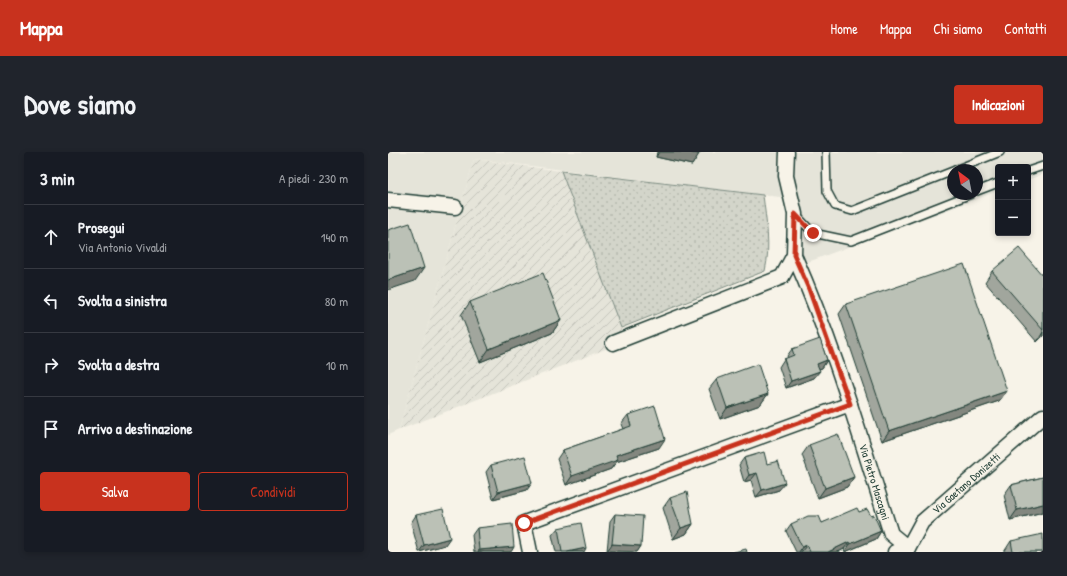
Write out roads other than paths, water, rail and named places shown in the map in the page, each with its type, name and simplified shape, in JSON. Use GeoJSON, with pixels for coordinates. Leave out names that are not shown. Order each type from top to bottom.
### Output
{"type":"FeatureCollection","features":[{"type":"Feature","properties":{"kind":"street"},"geometry":{"type":"LineString","coordinates":[[613,342],[782,277],[794,255],[795,214],[786,176],[787,152]]}},
{"type":"Feature","properties":{"kind":"street"},"geometry":{"type":"LineString","coordinates":[[388,200],[455,207]]}},
{"type":"Feature","properties":{"kind":"street","name":"Via Pietro Mascagni"},"geometry":{"type":"LineString","coordinates":[[794,255],[809,289],[850,404],[891,534],[908,550]]}},
{"type":"Feature","properties":{"kind":"street"},"geometry":{"type":"LineString","coordinates":[[530,552],[524,523],[850,404]]}},
{"type":"Feature","properties":{"kind":"street","name":"Via Gaetano Donizetti"},"geometry":{"type":"LineString","coordinates":[[908,550],[922,522],[1043,416]]}},
{"type":"Feature","properties":{"kind":"street"},"geometry":{"type":"LineString","coordinates":[[895,552],[908,550]]}},
{"type":"Feature","properties":{"kind":"lane"},"geometry":{"type":"LineString","coordinates":[[826,152],[827,191],[835,206],[852,211],[947,173]]}},
{"type":"Feature","properties":{"kind":"lane"},"geometry":{"type":"LineString","coordinates":[[969,164],[1000,152]]}},
{"type":"Feature","properties":{"kind":"lane"},"geometry":{"type":"LineString","coordinates":[[1031,171],[1043,166]]}},
{"type":"Feature","properties":{"kind":"lane"},"geometry":{"type":"LineString","coordinates":[[983,189],[995,184]]}},
{"type":"Feature","properties":{"kind":"lane"},"geometry":{"type":"LineString","coordinates":[[795,214],[813,233],[851,241],[955,200]]}}]}
